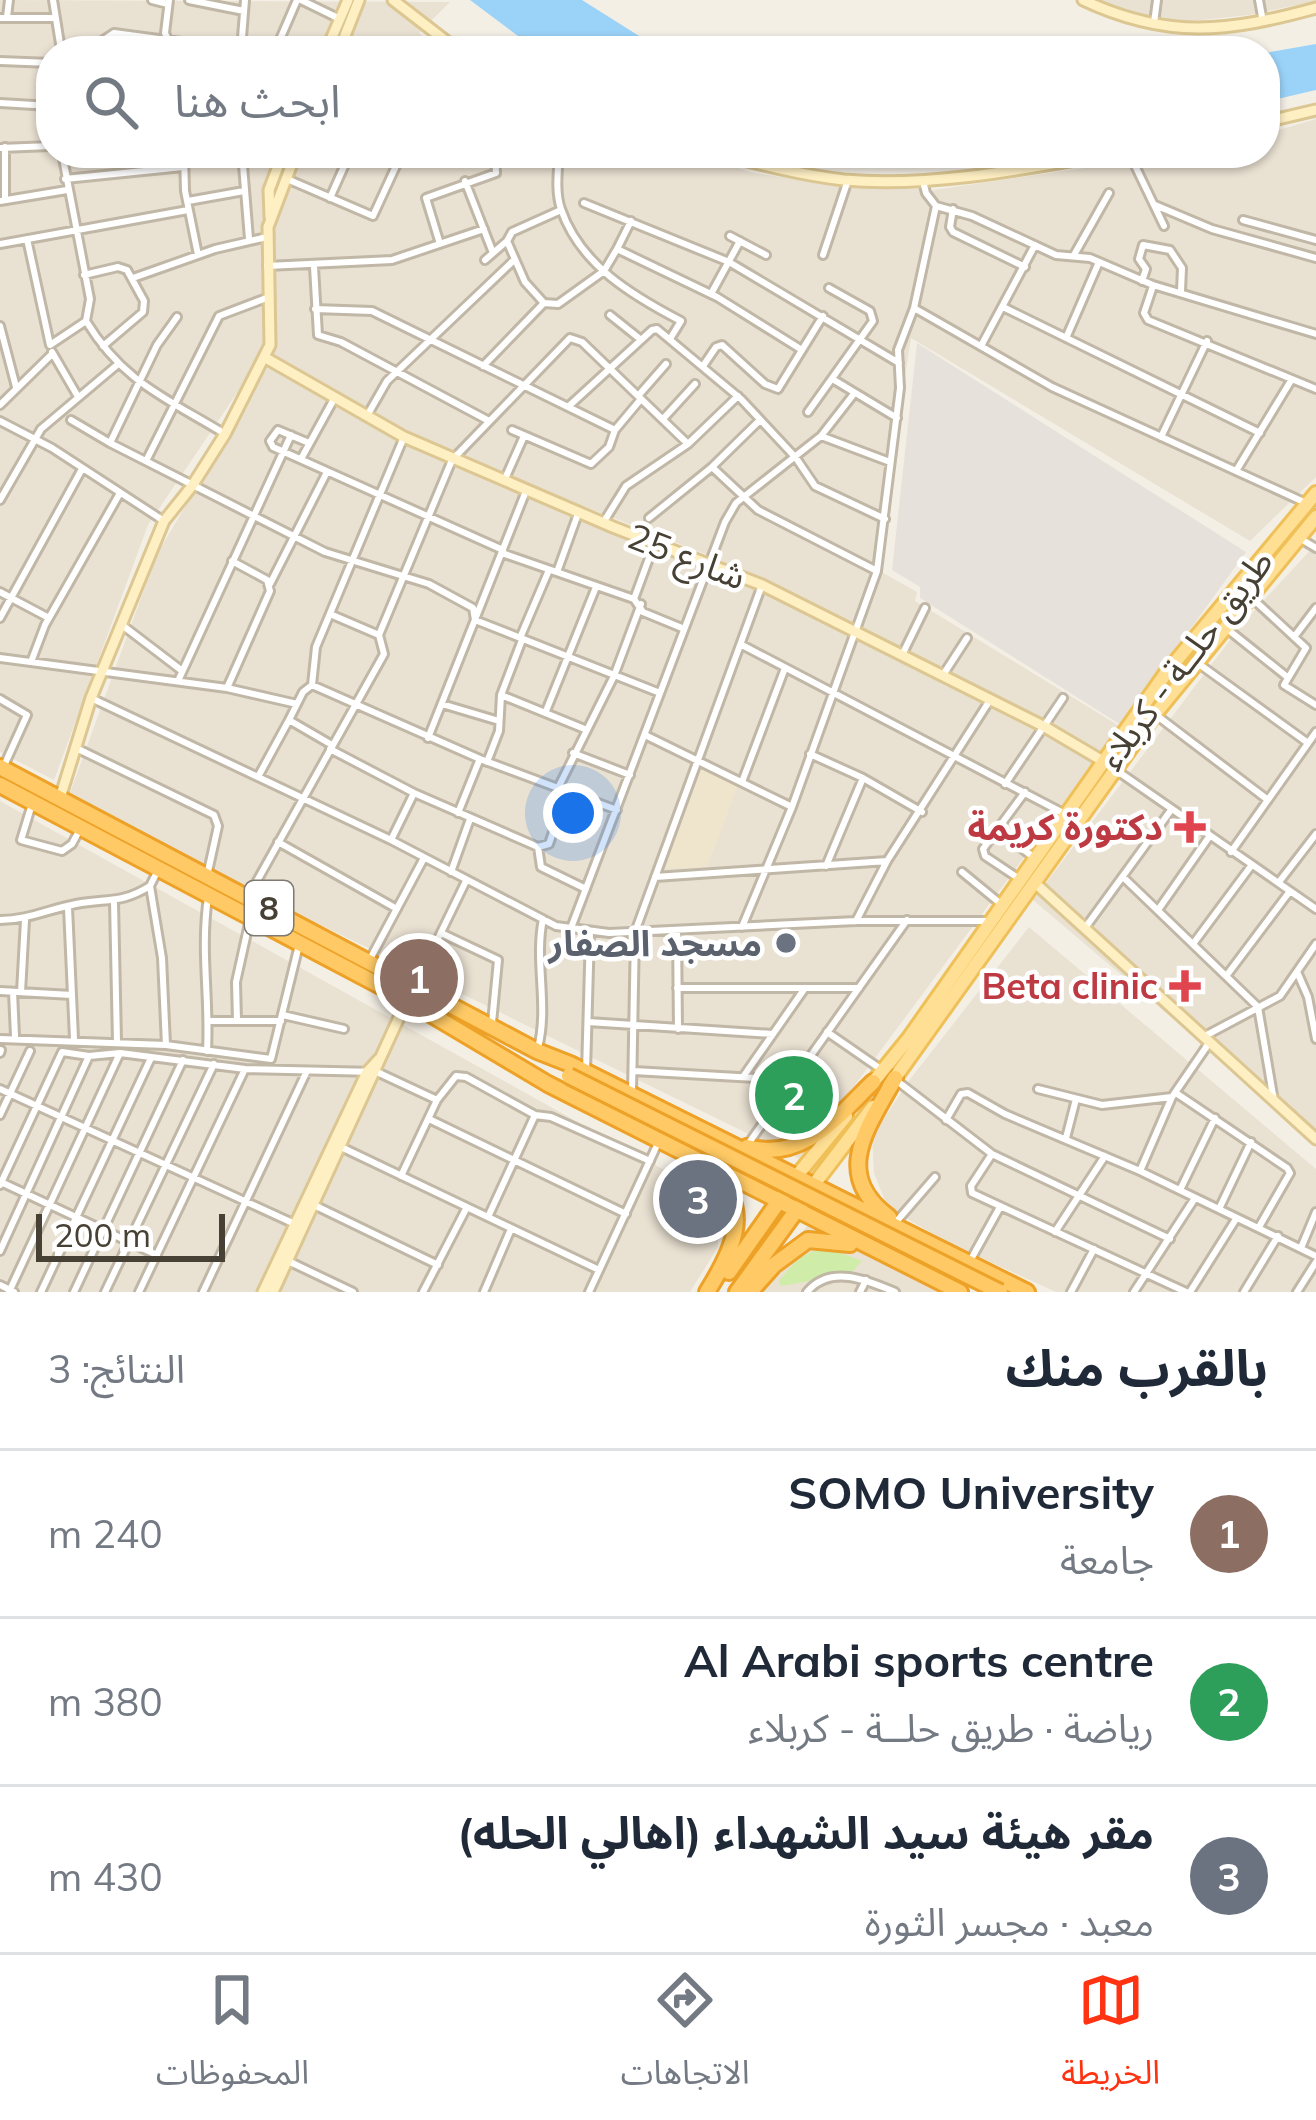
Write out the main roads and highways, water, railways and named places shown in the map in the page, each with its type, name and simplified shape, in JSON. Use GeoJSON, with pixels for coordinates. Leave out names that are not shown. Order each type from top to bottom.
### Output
{"type":"FeatureCollection","features":[{"type":"Feature","properties":{"kind":"highway","name":"8"},"geometry":{"type":"LineString","coordinates":[[1,773],[60,798],[147,854],[159,870],[529,1070],[567,1080],[1000,1292]]}},
{"type":"Feature","properties":{"kind":"highway","name":"8"},"geometry":{"type":"LineString","coordinates":[[1,773],[32,802],[80,828],[184,863],[537,1051],[567,1080],[982,1292]]}},
{"type":"Feature","properties":{"kind":"highway"},"geometry":{"type":"LineString","coordinates":[[176,879],[173,871],[184,863]]}},
{"type":"Feature","properties":{"kind":"highway"},"geometry":{"type":"LineString","coordinates":[[537,1051],[746,1149],[812,1187],[1028,1292]]}},
{"type":"Feature","properties":{"kind":"highway"},"geometry":{"type":"LineString","coordinates":[[529,1070],[796,1212],[960,1292]]}},
{"type":"Feature","properties":{"kind":"highway"},"geometry":{"type":"LineString","coordinates":[[746,1149],[773,1151],[817,1137],[883,1077]]}},
{"type":"Feature","properties":{"kind":"highway"},"geometry":{"type":"LineString","coordinates":[[883,1077],[862,1138],[858,1159],[862,1186],[869,1199],[913,1235]]}},
{"type":"Feature","properties":{"kind":"highway"},"geometry":{"type":"LineString","coordinates":[[735,1179],[743,1179],[749,1170],[746,1149]]}},
{"type":"Feature","properties":{"kind":"highway"},"geometry":{"type":"LineString","coordinates":[[685,1153],[724,1184],[735,1205],[736,1239],[711,1292]]}},
{"type":"Feature","properties":{"kind":"highway","name":"طريق حلــة - كربلاء"},"geometry":{"type":"LineString","coordinates":[[711,1292],[795,1178]]}},
{"type":"Feature","properties":{"kind":"highway","name":"طريق حلــة - كربلاء"},"geometry":{"type":"LineString","coordinates":[[737,1292],[812,1187]]}},
{"type":"Feature","properties":{"kind":"highway"},"geometry":{"type":"LineString","coordinates":[[859,1240],[853,1222],[863,1213],[870,1215]]}},
{"type":"Feature","properties":{"kind":"highway"},"geometry":{"type":"LineString","coordinates":[[750,1292],[774,1265],[808,1240],[838,1240],[898,1262]]}},
{"type":"Feature","properties":{"kind":"main road","name":"طريق حلــة - كربلاء"},"geometry":{"type":"LineString","coordinates":[[795,1178],[913,1040],[1111,766],[1212,614],[1311,498]]}},
{"type":"Feature","properties":{"kind":"main road","name":"طريق حلــة - كربلاء"},"geometry":{"type":"LineString","coordinates":[[913,1040],[1002,904],[1028,881],[1036,860],[1068,815],[1316,518]]}},
{"type":"Feature","properties":{"kind":"main road"},"geometry":{"type":"LineString","coordinates":[[1229,592],[1233,602],[1246,600]]}},
{"type":"Feature","properties":{"kind":"main road"},"geometry":{"type":"LineString","coordinates":[[1212,614],[1220,616],[1224,625]]}},
{"type":"Feature","properties":{"kind":"main road","name":"طريق حلــة - كربلاء"},"geometry":{"type":"LineString","coordinates":[[812,1187],[883,1077]]}},
{"type":"Feature","properties":{"kind":"water"},"geometry":{"type":"Polygon","coordinates":[[[470,0],[582,0],[639,36],[518,36],[470,0]]]}},
{"type":"Feature","properties":{"kind":"water"},"geometry":{"type":"Polygon","coordinates":[[[1316,44],[1316,90],[1280,98],[1280,50],[1316,44]]]}},
{"type":"Feature","properties":{"kind":"place","name":"دكتورة كريمة"},"geometry":{"type":"Point","coordinates":[1190,827]}},
{"type":"Feature","properties":{"kind":"place","name":"مسجد الصفار"},"geometry":{"type":"Point","coordinates":[786,943]}},
{"type":"Feature","properties":{"kind":"place","name":"SOMO University"},"geometry":{"type":"Point","coordinates":[419,978]}},
{"type":"Feature","properties":{"kind":"place","name":"Beta clinic"},"geometry":{"type":"Point","coordinates":[1185,986]}},
{"type":"Feature","properties":{"kind":"place","name":"Al Arabi sports centre"},"geometry":{"type":"Point","coordinates":[794,1095]}},
{"type":"Feature","properties":{"kind":"place","name":"مقر هيئة سيد الشهداء (اهالي الحله)"},"geometry":{"type":"Point","coordinates":[698,1199]}}]}
